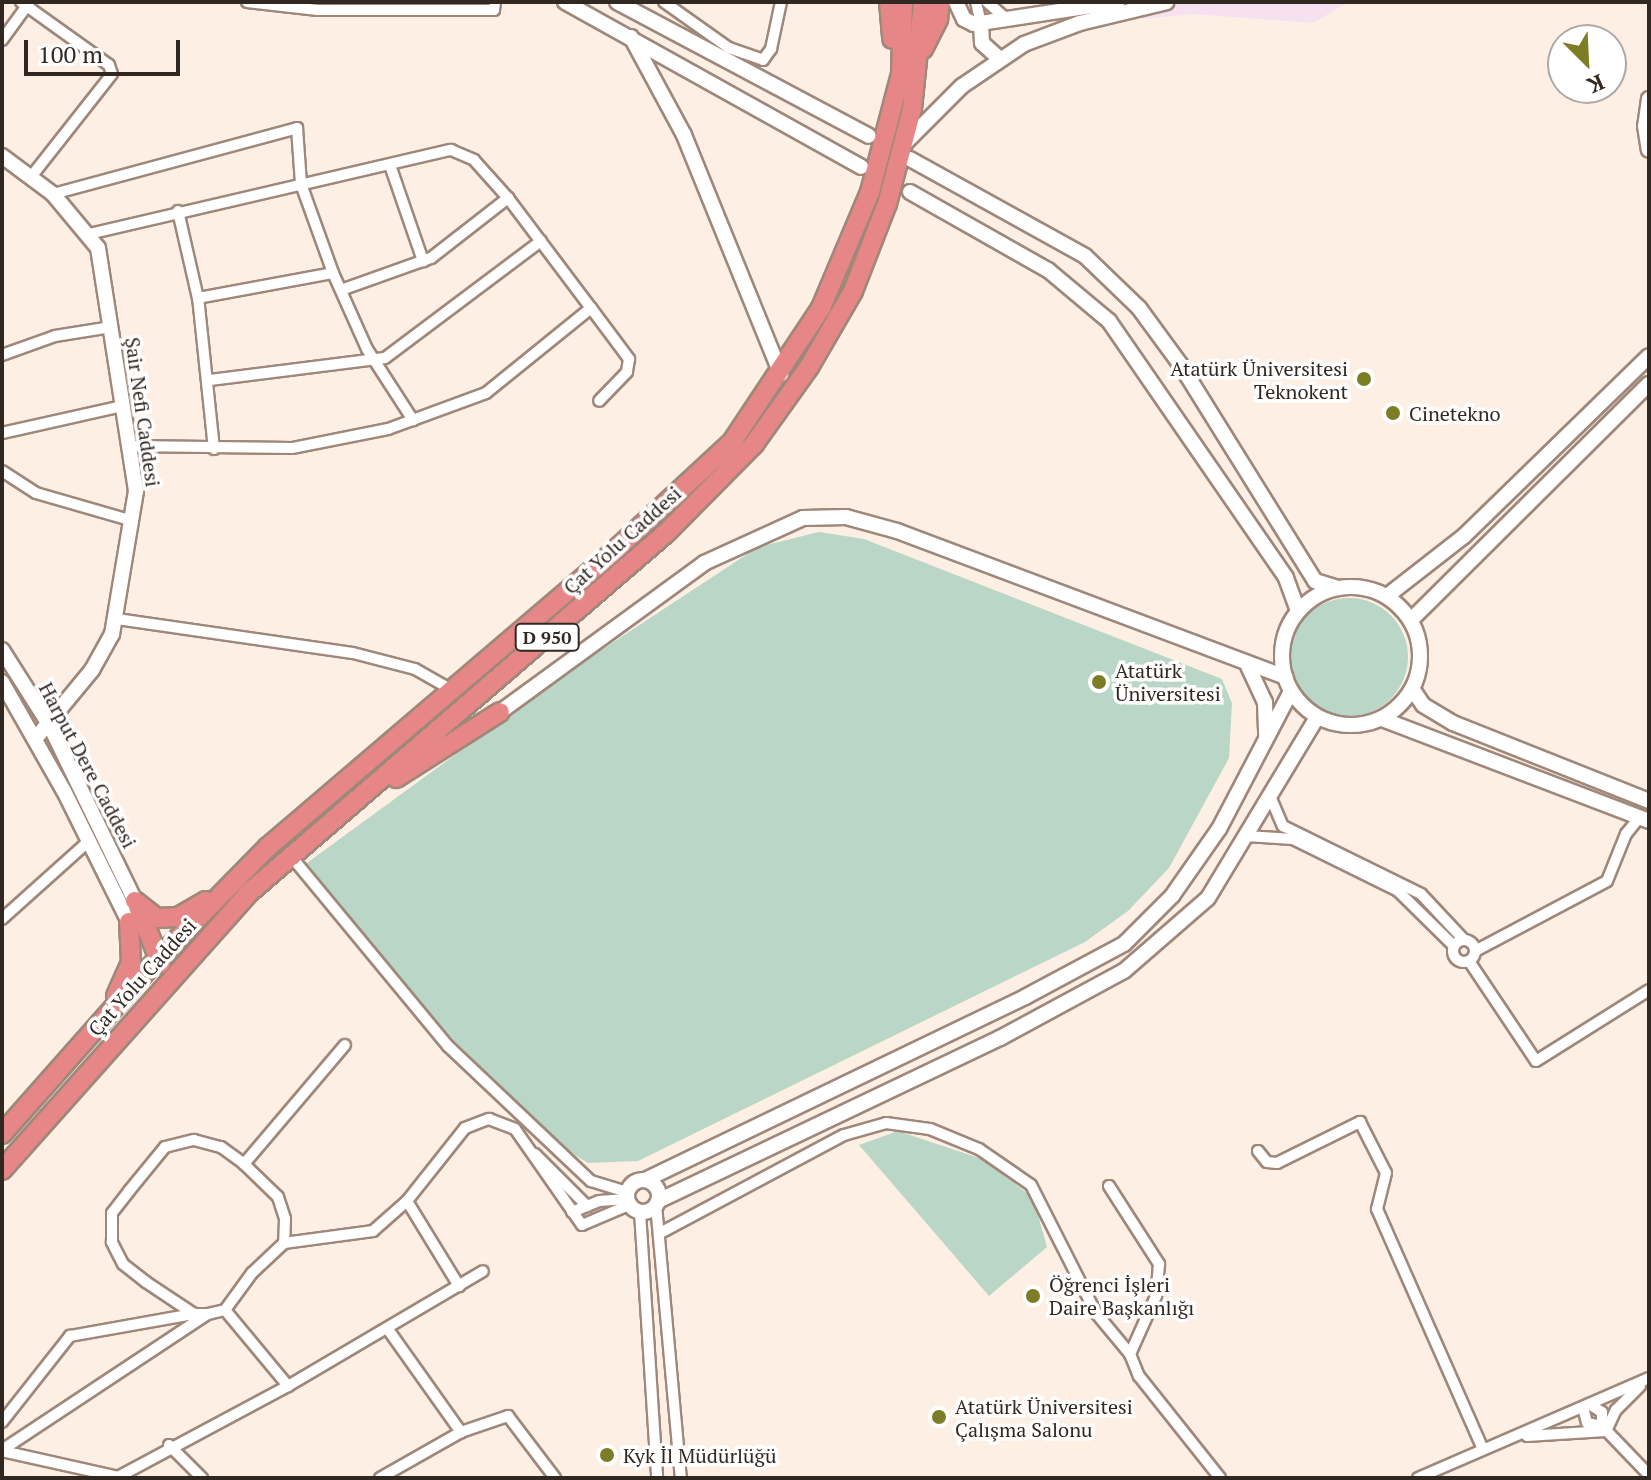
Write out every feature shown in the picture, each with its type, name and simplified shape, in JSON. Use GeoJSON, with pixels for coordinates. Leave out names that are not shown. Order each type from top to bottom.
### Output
{"type":"FeatureCollection","features":[{"type":"Feature","properties":{"kind":"highway"},"geometry":{"type":"LineString","coordinates":[[889,2],[897,91]]}},
{"type":"Feature","properties":{"kind":"highway","name":"Çat Yolu Caddesi"},"geometry":{"type":"LineString","coordinates":[[2,1134],[162,955],[268,847],[452,690],[732,442],[781,374],[821,308],[870,192],[897,91],[903,2]]}},
{"type":"Feature","properties":{"kind":"highway","name":"Çat Yolu Caddesi"},"geometry":{"type":"LineString","coordinates":[[2,1170],[160,987],[290,855],[353,805],[667,532],[754,444],[809,367],[853,291],[887,204],[906,152],[923,2]]}},
{"type":"Feature","properties":{"kind":"highway"},"geometry":{"type":"LineString","coordinates":[[918,59],[938,19],[940,2]]}},
{"type":"Feature","properties":{"kind":"highway"},"geometry":{"type":"LineString","coordinates":[[353,805],[500,712]]}},
{"type":"Feature","properties":{"kind":"highway"},"geometry":{"type":"LineString","coordinates":[[135,901],[157,918],[178,917],[223,893]]}},
{"type":"Feature","properties":{"kind":"highway"},"geometry":{"type":"LineString","coordinates":[[135,901],[162,955],[160,987]]}},
{"type":"Feature","properties":{"kind":"highway"},"geometry":{"type":"LineString","coordinates":[[112,1010],[131,963],[129,922]]}},
{"type":"Feature","properties":{"kind":"main road"},"geometry":{"type":"LineString","coordinates":[[565,2],[861,167]]}},
{"type":"Feature","properties":{"kind":"main road"},"geometry":{"type":"LineString","coordinates":[[617,2],[869,136]]}},
{"type":"Feature","properties":{"kind":"main road"},"geometry":{"type":"LineString","coordinates":[[956,2],[964,19],[981,24],[1117,2]]}},
{"type":"Feature","properties":{"kind":"main road"},"geometry":{"type":"LineString","coordinates":[[1167,2],[1080,23],[1005,56],[962,86],[906,152],[1085,256],[1139,308],[1180,364],[1315,581],[1387,596],[1411,620],[1421,664],[1413,690],[1382,719]]}},
{"type":"Feature","properties":{"kind":"main road"},"geometry":{"type":"LineString","coordinates":[[1005,56],[1015,44],[1009,21]]}},
{"type":"Feature","properties":{"kind":"main road"},"geometry":{"type":"LineString","coordinates":[[981,24],[982,43],[1005,56]]}},
{"type":"Feature","properties":{"kind":"main road"},"geometry":{"type":"LineString","coordinates":[[631,37],[684,135],[781,374]]}},
{"type":"Feature","properties":{"kind":"main road"},"geometry":{"type":"LineString","coordinates":[[1649,99],[1645,126],[1649,150]]}},
{"type":"Feature","properties":{"kind":"main road","name":"Şair Nefi Caddesi"},"geometry":{"type":"LineString","coordinates":[[2,156],[53,194],[89,234],[101,257],[136,491],[117,619],[104,652],[50,726],[36,738]]}},
{"type":"Feature","properties":{"kind":"main road"},"geometry":{"type":"LineString","coordinates":[[910,192],[1048,270],[1109,321],[1286,578],[1298,611]]}},
{"type":"Feature","properties":{"kind":"main road"},"geometry":{"type":"LineString","coordinates":[[1387,596],[1464,536],[1649,356]]}},
{"type":"Feature","properties":{"kind":"main road"},"geometry":{"type":"LineString","coordinates":[[1411,620],[1649,384]]}},
{"type":"Feature","properties":{"kind":"main road"},"geometry":{"type":"LineString","coordinates":[[500,712],[704,563],[803,518],[846,517],[897,531],[1248,666],[1288,684],[1317,717],[1349,725],[1382,719],[1644,819]]}},
{"type":"Feature","properties":{"kind":"main road"},"geometry":{"type":"LineString","coordinates":[[1317,717],[1208,898],[1124,971],[1000,1038],[657,1203],[631,1202],[633,1183],[645,1180],[1025,997],[1124,944],[1172,896],[1219,829],[1266,739],[1288,684],[1283,645],[1298,611],[1338,588]]}},
{"type":"Feature","properties":{"kind":"main road","name":"Harput Dere Caddesi"},"geometry":{"type":"LineString","coordinates":[[2,650],[50,726],[135,901]]}},
{"type":"Feature","properties":{"kind":"main road"},"geometry":{"type":"LineString","coordinates":[[1248,666],[1265,702],[1266,739]]}},
{"type":"Feature","properties":{"kind":"main road","name":"Harput Dere Caddesi"},"geometry":{"type":"LineString","coordinates":[[2,682],[36,738],[129,922]]}},
{"type":"Feature","properties":{"kind":"main road"},"geometry":{"type":"LineString","coordinates":[[1413,690],[1423,705],[1453,723],[1649,801]]}},
{"type":"Feature","properties":{"kind":"main road"},"geometry":{"type":"LineString","coordinates":[[645,1180],[657,1189],[657,1203]]}},
{"type":"Feature","properties":{"kind":"street"},"geometry":{"type":"LineString","coordinates":[[247,2],[276,9],[494,10],[495,2]]}},
{"type":"Feature","properties":{"kind":"street"},"geometry":{"type":"LineString","coordinates":[[664,2],[729,48],[763,60],[771,49],[781,2]]}},
{"type":"Feature","properties":{"kind":"street"},"geometry":{"type":"LineString","coordinates":[[976,2],[981,24]]}},
{"type":"Feature","properties":{"kind":"street"},"geometry":{"type":"LineString","coordinates":[[987,2],[1009,21]]}},
{"type":"Feature","properties":{"kind":"street"},"geometry":{"type":"LineString","coordinates":[[2,40],[26,3],[109,65],[112,74],[31,177]]}},
{"type":"Feature","properties":{"kind":"street"},"geometry":{"type":"LineString","coordinates":[[53,194],[297,128],[301,184],[333,273],[374,361],[413,420]]}},
{"type":"Feature","properties":{"kind":"street"},"geometry":{"type":"LineString","coordinates":[[89,234],[178,211],[459,152],[508,198],[629,359],[627,372],[599,401]]}},
{"type":"Feature","properties":{"kind":"street"},"geometry":{"type":"LineString","coordinates":[[390,165],[423,261]]}},
{"type":"Feature","properties":{"kind":"street"},"geometry":{"type":"LineString","coordinates":[[341,290],[423,261],[508,198]]}},
{"type":"Feature","properties":{"kind":"street"},"geometry":{"type":"LineString","coordinates":[[178,211],[198,298],[210,380],[214,449]]}},
{"type":"Feature","properties":{"kind":"street"},"geometry":{"type":"LineString","coordinates":[[210,380],[374,361],[390,356],[541,241]]}},
{"type":"Feature","properties":{"kind":"street"},"geometry":{"type":"LineString","coordinates":[[198,298],[333,273]]}},
{"type":"Feature","properties":{"kind":"street"},"geometry":{"type":"LineString","coordinates":[[128,446],[292,448],[413,420],[486,393],[591,308]]}},
{"type":"Feature","properties":{"kind":"street"},"geometry":{"type":"LineString","coordinates":[[2,355],[55,336],[111,327]]}},
{"type":"Feature","properties":{"kind":"street"},"geometry":{"type":"LineString","coordinates":[[2,433],[123,406]]}},
{"type":"Feature","properties":{"kind":"street"},"geometry":{"type":"LineString","coordinates":[[2,471],[36,493],[133,521]]}},
{"type":"Feature","properties":{"kind":"street"},"geometry":{"type":"LineString","coordinates":[[117,619],[344,651],[415,669],[452,690]]}},
{"type":"Feature","properties":{"kind":"street"},"geometry":{"type":"LineString","coordinates":[[1270,796],[1283,826],[1421,894],[1452,921],[1459,943],[1455,958],[1472,956],[1607,881],[1626,834],[1644,819]]}},
{"type":"Feature","properties":{"kind":"street"},"geometry":{"type":"LineString","coordinates":[[1246,836],[1293,839],[1398,891],[1472,956],[1536,1061],[1649,990]]}},
{"type":"Feature","properties":{"kind":"street"},"geometry":{"type":"LineString","coordinates":[[2,919],[89,841]]}},
{"type":"Feature","properties":{"kind":"street"},"geometry":{"type":"LineString","coordinates":[[290,855],[448,1046],[591,1181],[631,1202]]}},
{"type":"Feature","properties":{"kind":"street"},"geometry":{"type":"LineString","coordinates":[[244,1164],[345,1045]]}},
{"type":"Feature","properties":{"kind":"street"},"geometry":{"type":"LineString","coordinates":[[2,1422],[70,1336],[225,1310],[252,1273],[284,1243],[373,1231],[407,1201],[448,1144],[479,1121],[509,1124],[582,1225],[631,1202]]}},
{"type":"Feature","properties":{"kind":"street"},"geometry":{"type":"LineString","coordinates":[[1258,1151],[1267,1162],[1277,1163],[1360,1122],[1386,1173],[1377,1209],[1482,1447]]}},
{"type":"Feature","properties":{"kind":"street"},"geometry":{"type":"LineString","coordinates":[[662,1232],[844,1135],[886,1123],[930,1129],[979,1149],[1031,1185],[1096,1313],[1130,1354],[1139,1376],[1220,1478]]}},
{"type":"Feature","properties":{"kind":"street"},"geometry":{"type":"LineString","coordinates":[[194,1314],[123,1264],[112,1242],[112,1213],[165,1147],[194,1140],[221,1147],[244,1164],[278,1197],[285,1219],[284,1243]]}},
{"type":"Feature","properties":{"kind":"street"},"geometry":{"type":"LineString","coordinates":[[531,1152],[547,1160],[587,1206]]}},
{"type":"Feature","properties":{"kind":"street"},"geometry":{"type":"LineString","coordinates":[[1109,1186],[1159,1264],[1156,1296],[1130,1354]]}},
{"type":"Feature","properties":{"kind":"street"},"geometry":{"type":"LineString","coordinates":[[407,1201],[459,1286]]}},
{"type":"Feature","properties":{"kind":"street"},"geometry":{"type":"LineString","coordinates":[[572,1212],[587,1206],[631,1202]]}},
{"type":"Feature","properties":{"kind":"street"},"geometry":{"type":"LineString","coordinates":[[631,1202],[657,1478]]}},
{"type":"Feature","properties":{"kind":"street"},"geometry":{"type":"LineString","coordinates":[[657,1203],[662,1232],[681,1478]]}},
{"type":"Feature","properties":{"kind":"street"},"geometry":{"type":"LineString","coordinates":[[2,1450],[118,1477],[169,1445],[288,1386],[483,1271]]}},
{"type":"Feature","properties":{"kind":"street"},"geometry":{"type":"LineString","coordinates":[[225,1310],[288,1386]]}},
{"type":"Feature","properties":{"kind":"street"},"geometry":{"type":"LineString","coordinates":[[2,1450],[208,1314]]}},
{"type":"Feature","properties":{"kind":"street"},"geometry":{"type":"LineString","coordinates":[[387,1328],[461,1432]]}},
{"type":"Feature","properties":{"kind":"street"},"geometry":{"type":"LineString","coordinates":[[648,1361],[670,1357]]}},
{"type":"Feature","properties":{"kind":"street"},"geometry":{"type":"LineString","coordinates":[[1418,1478],[1482,1447],[1517,1436],[1648,1378]]}},
{"type":"Feature","properties":{"kind":"street"},"geometry":{"type":"LineString","coordinates":[[1604,1428],[1616,1410],[1648,1378]]}},
{"type":"Feature","properties":{"kind":"street"},"geometry":{"type":"LineString","coordinates":[[1586,1405],[1602,1412],[1604,1428]]}},
{"type":"Feature","properties":{"kind":"street"},"geometry":{"type":"LineString","coordinates":[[1586,1405],[1587,1423],[1604,1428],[1649,1475]]}},
{"type":"Feature","properties":{"kind":"street"},"geometry":{"type":"LineString","coordinates":[[380,1478],[461,1432],[508,1416],[523,1429],[555,1478]]}},
{"type":"Feature","properties":{"kind":"street"},"geometry":{"type":"LineString","coordinates":[[1517,1436],[1604,1428]]}},
{"type":"Feature","properties":{"kind":"street"},"geometry":{"type":"LineString","coordinates":[[169,1445],[202,1478]]}},
{"type":"Feature","properties":{"kind":"shaded area"},"geometry":{"type":"Polygon","coordinates":[[[1002,2],[1349,2],[1313,23],[1193,14],[1144,19],[1060,3],[1002,2]]]}},
{"type":"Feature","properties":{"kind":"green space"},"geometry":{"type":"Polygon","coordinates":[[[819,532],[864,539],[1222,679],[1232,703],[1229,758],[1169,868],[1128,911],[1085,942],[638,1161],[588,1163],[567,1150],[419,1007],[300,868],[574,668],[758,547],[819,532]]]}},
{"type":"Feature","properties":{"kind":"green space"},"geometry":{"type":"Polygon","coordinates":[[[1349,598],[1382,608],[1398,624],[1408,657],[1398,690],[1382,706],[1349,716],[1316,706],[1300,690],[1290,657],[1300,624],[1316,608],[1349,598]]]}},
{"type":"Feature","properties":{"kind":"green space"},"geometry":{"type":"Polygon","coordinates":[[[898,1131],[985,1160],[1033,1198],[1047,1247],[989,1296],[859,1145],[898,1131]]]}},
{"type":"Feature","properties":{"kind":"place","name":"Atatürk Üniversitesi Teknokent"},"geometry":{"type":"Point","coordinates":[1364,379]}},
{"type":"Feature","properties":{"kind":"place","name":"Cinetekno"},"geometry":{"type":"Point","coordinates":[1393,413]}},
{"type":"Feature","properties":{"kind":"place","name":"Atatürk Üniversitesi"},"geometry":{"type":"Point","coordinates":[1099,682]}},
{"type":"Feature","properties":{"kind":"place","name":"Öğrenci İşleri Daire Başkanlığı"},"geometry":{"type":"Point","coordinates":[1033,1296]}},
{"type":"Feature","properties":{"kind":"place","name":"Atatürk Üniversitesi Çalışma Salonu"},"geometry":{"type":"Point","coordinates":[939,1417]}},
{"type":"Feature","properties":{"kind":"place","name":"Kyk İl Müdürlüğü"},"geometry":{"type":"Point","coordinates":[607,1455]}}]}
